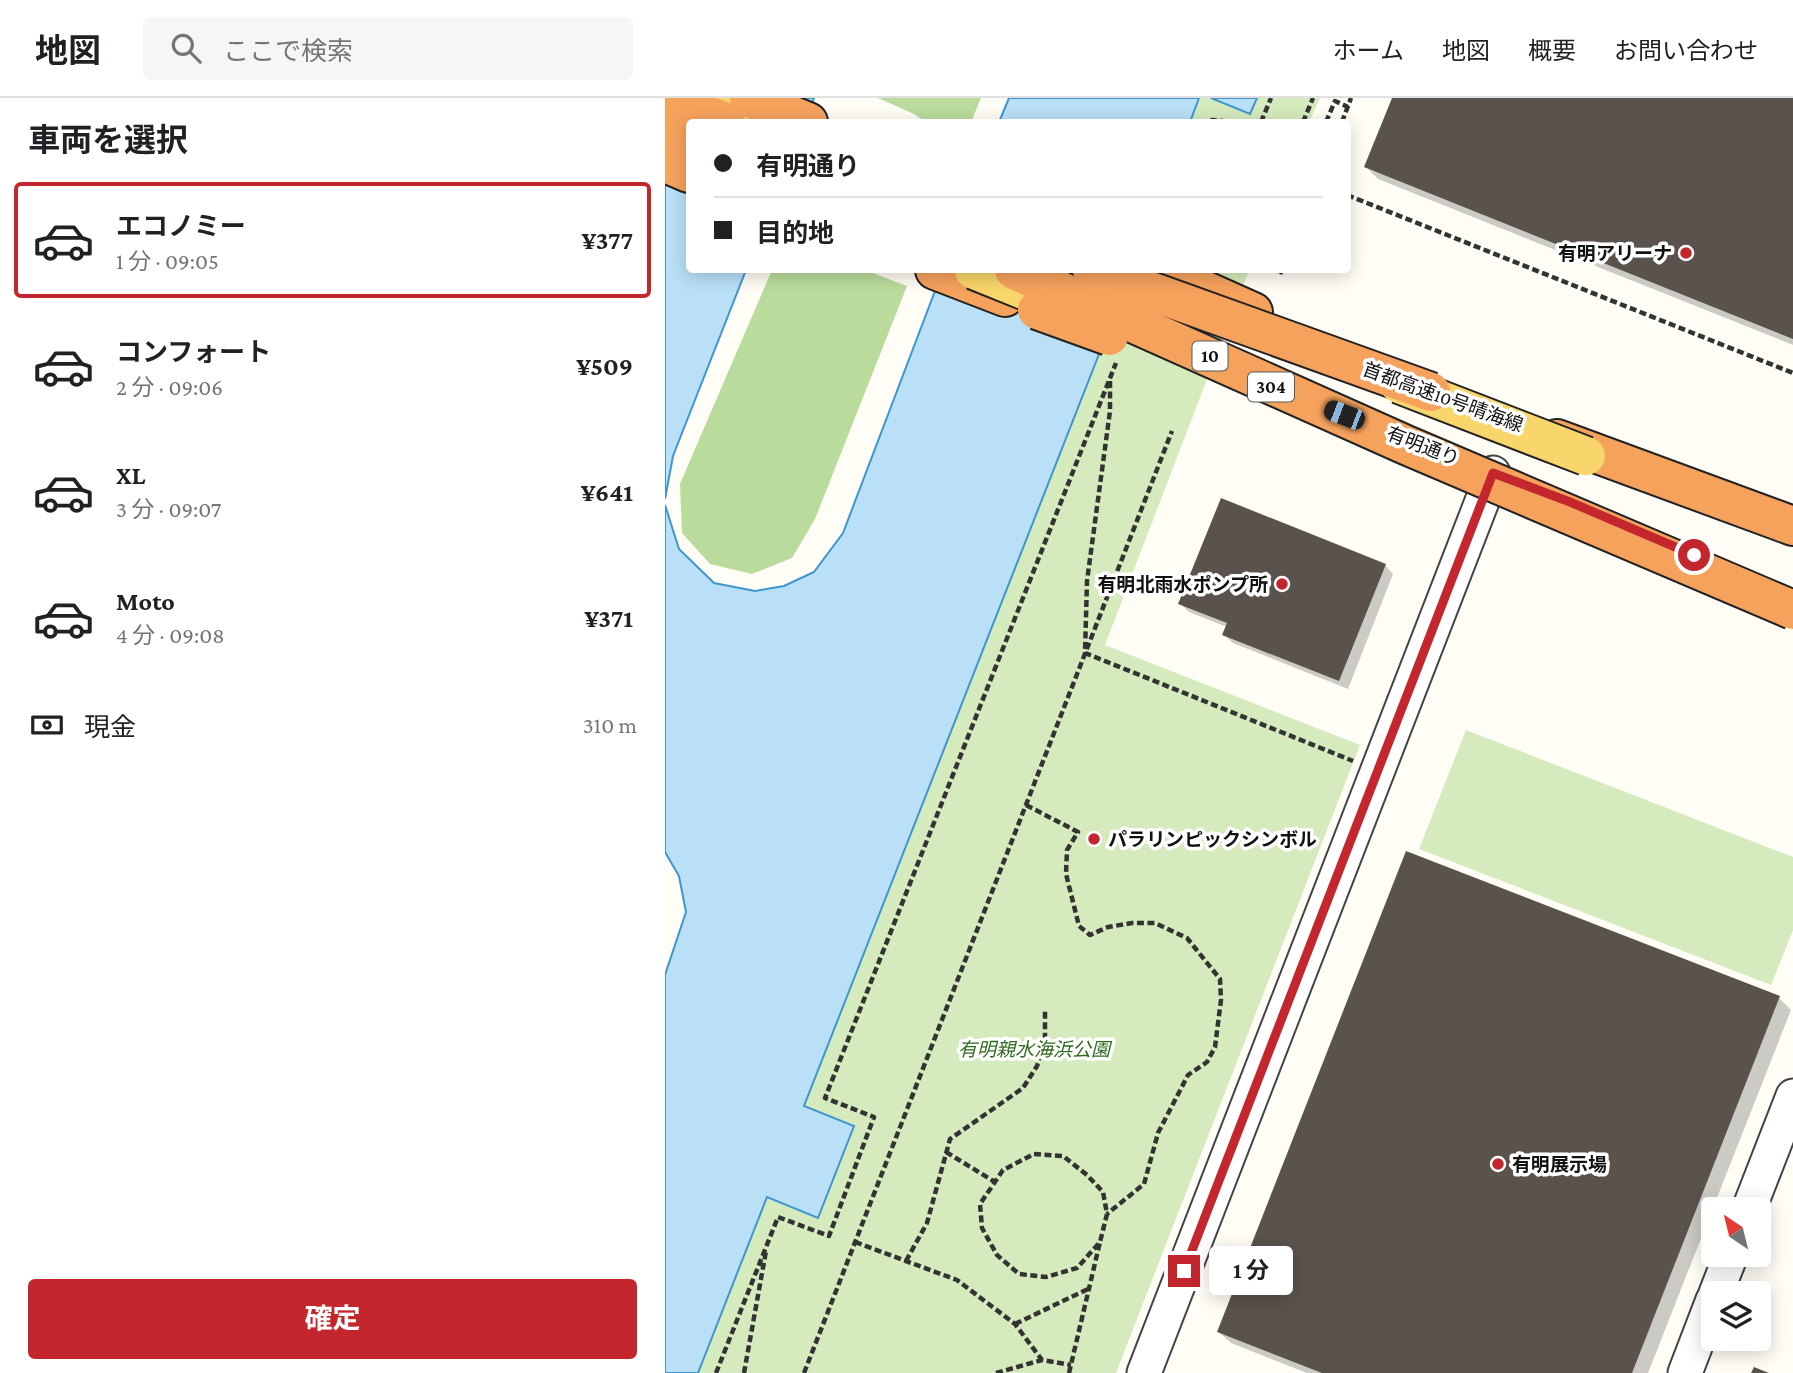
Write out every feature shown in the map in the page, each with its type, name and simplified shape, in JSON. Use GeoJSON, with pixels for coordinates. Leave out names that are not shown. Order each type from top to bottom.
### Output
{"type":"FeatureCollection","features":[{"type":"Feature","properties":{"kind":"highway"},"geometry":{"type":"LineString","coordinates":[[749,98],[801,119]]}},
{"type":"Feature","properties":{"kind":"highway"},"geometry":{"type":"LineString","coordinates":[[665,99],[718,119]]}},
{"type":"Feature","properties":{"kind":"highway"},"geometry":{"type":"LineString","coordinates":[[665,128],[686,137]]}},
{"type":"Feature","properties":{"kind":"highway"},"geometry":{"type":"LineString","coordinates":[[665,163],[686,172]]}},
{"type":"Feature","properties":{"kind":"highway","name":"10"},"geometry":{"type":"LineString","coordinates":[[943,273],[1406,445]]}},
{"type":"Feature","properties":{"kind":"highway","name":"10"},"geometry":{"type":"LineString","coordinates":[[1021,273],[1406,445],[1793,610]]}},
{"type":"Feature","properties":{"kind":"highway","name":"首都高速10号晴海線"},"geometry":{"type":"LineString","coordinates":[[1100,273],[1793,526]]}},
{"type":"Feature","properties":{"kind":"highway","name":"10"},"geometry":{"type":"LineString","coordinates":[[1166,273],[1431,392]]}},
{"type":"Feature","properties":{"kind":"main road"},"geometry":{"type":"LineString","coordinates":[[693,98],[746,119]]}},
{"type":"Feature","properties":{"kind":"main road"},"geometry":{"type":"LineString","coordinates":[[665,145],[686,154]]}},
{"type":"Feature","properties":{"kind":"main road","name":"有明通り"},"geometry":{"type":"LineString","coordinates":[[982,273],[1570,502],[1793,597]]}},
{"type":"Feature","properties":{"kind":"main road"},"geometry":{"type":"LineString","coordinates":[[1129,273],[1430,397],[1586,456],[1793,541]]}},
{"type":"Feature","properties":{"kind":"street"},"geometry":{"type":"LineString","coordinates":[[1144,1373],[1493,473]]}},
{"type":"Feature","properties":{"kind":"street"},"geometry":{"type":"LineString","coordinates":[[1754,1197],[1793,1097]]}},
{"type":"Feature","properties":{"kind":"street"},"geometry":{"type":"LineString","coordinates":[[1685,1373],[1701,1331]]}},
{"type":"Feature","properties":{"kind":"path"},"geometry":{"type":"LineString","coordinates":[[1262,119],[1271,98]]}},
{"type":"Feature","properties":{"kind":"path"},"geometry":{"type":"LineString","coordinates":[[1304,119],[1313,98]]}},
{"type":"Feature","properties":{"kind":"path"},"geometry":{"type":"LineString","coordinates":[[1343,119],[1351,98]]}},
{"type":"Feature","properties":{"kind":"path"},"geometry":{"type":"LineString","coordinates":[[1327,119],[1335,101],[1348,107]]}},
{"type":"Feature","properties":{"kind":"path"},"geometry":{"type":"LineString","coordinates":[[1351,197],[1793,373]]}},
{"type":"Feature","properties":{"kind":"path"},"geometry":{"type":"LineString","coordinates":[[716,1373],[778,1217],[829,1236],[874,1117],[825,1098],[1120,353]]}},
{"type":"Feature","properties":{"kind":"path"},"geometry":{"type":"LineString","coordinates":[[1085,653],[1087,582],[1110,411],[1110,377]]}},
{"type":"Feature","properties":{"kind":"path"},"geometry":{"type":"LineString","coordinates":[[804,1373],[1172,431]]}},
{"type":"Feature","properties":{"kind":"path"},"geometry":{"type":"LineString","coordinates":[[1085,653],[1360,764]]}},
{"type":"Feature","properties":{"kind":"path"},"geometry":{"type":"LineString","coordinates":[[1026,805],[1079,832],[1067,850],[1066,874],[1079,926],[1090,935],[1108,927],[1155,923],[1187,938],[1220,979],[1221,1000],[1215,1046],[1207,1062],[1188,1075],[1158,1133],[1144,1184],[1107,1214]]}},
{"type":"Feature","properties":{"kind":"path"},"geometry":{"type":"LineString","coordinates":[[905,1261],[927,1223],[950,1139],[1023,1088],[1037,1066],[1045,1040],[1045,1011]]}},
{"type":"Feature","properties":{"kind":"path"},"geometry":{"type":"LineString","coordinates":[[946,1152],[995,1182]]}},
{"type":"Feature","properties":{"kind":"path"},"geometry":{"type":"LineString","coordinates":[[1069,1373],[1107,1214],[1103,1192],[1063,1156],[1034,1154],[1003,1170],[980,1204],[982,1228],[997,1255],[1019,1274],[1046,1277],[1077,1268],[1100,1242]]}},
{"type":"Feature","properties":{"kind":"path"},"geometry":{"type":"LineString","coordinates":[[744,1373],[768,1240]]}},
{"type":"Feature","properties":{"kind":"path"},"geometry":{"type":"LineString","coordinates":[[855,1242],[957,1280],[1015,1324],[1042,1360]]}},
{"type":"Feature","properties":{"kind":"path"},"geometry":{"type":"LineString","coordinates":[[1015,1324],[1089,1289]]}},
{"type":"Feature","properties":{"kind":"path"},"geometry":{"type":"LineString","coordinates":[[996,1373],[1042,1360],[1071,1365]]}},
{"type":"Feature","properties":{"kind":"green space"},"geometry":{"type":"Polygon","coordinates":[[[878,98],[981,98],[972,119],[922,119],[878,98]]]}},
{"type":"Feature","properties":{"kind":"green space"},"geometry":{"type":"Polygon","coordinates":[[[1199,98],[1211,98],[1250,114],[1257,98],[1320,98],[1310,119],[1191,119],[1199,98]]]}},
{"type":"Feature","properties":{"kind":"green space"},"geometry":{"type":"Polygon","coordinates":[[[771,273],[873,273],[907,286],[815,519],[792,558],[752,574],[710,564],[682,533],[680,484],[771,273]]]}},
{"type":"Feature","properties":{"kind":"green space","name":"有明親水海浜公園"},"geometry":{"type":"Polygon","coordinates":[[[1131,273],[1248,273],[1105,645],[1360,745],[1116,1373],[698,1373],[767,1196],[818,1217],[854,1126],[804,1106],[1131,273]]]}},
{"type":"Feature","properties":{"kind":"green space"},"geometry":{"type":"Polygon","coordinates":[[[1466,730],[1793,857],[1793,930],[1771,985],[1419,849],[1466,730]]]}},
{"type":"Feature","properties":{"kind":"water"},"geometry":{"type":"Polygon","coordinates":[[[665,98],[814,98],[805,119],[686,119],[686,273],[745,273],[673,456],[665,499],[665,98]]]}},
{"type":"Feature","properties":{"kind":"water"},"geometry":{"type":"Polygon","coordinates":[[[1009,98],[1199,98],[1191,119],[1000,119],[1009,98]]]}},
{"type":"Feature","properties":{"kind":"water"},"geometry":{"type":"Polygon","coordinates":[[[1211,98],[1257,98],[1250,114],[1211,98]]]}},
{"type":"Feature","properties":{"kind":"water"},"geometry":{"type":"Polygon","coordinates":[[[942,273],[1131,273],[804,1106],[854,1126],[818,1218],[767,1197],[698,1373],[665,1373],[665,975],[686,912],[679,876],[665,852],[665,505],[679,549],[714,583],[755,591],[784,586],[814,572],[843,533],[942,273]]]}},
{"type":"Feature","properties":{"kind":"building","name":"有明アリーナ"},"geometry":{"type":"Polygon","coordinates":[[[1392,98],[1793,98],[1793,339],[1364,167],[1392,98]]]}},
{"type":"Feature","properties":{"kind":"building","name":"有明北雨水ポンプ所"},"geometry":{"type":"Polygon","coordinates":[[[1221,498],[1386,564],[1339,681],[1222,635],[1227,623],[1178,604],[1221,498]]]}},
{"type":"Feature","properties":{"kind":"building","name":"有明展示場"},"geometry":{"type":"Polygon","coordinates":[[[1406,851],[1780,996],[1632,1373],[1322,1373],[1217,1332],[1406,851]]]}},
{"type":"Feature","properties":{"kind":"building"},"geometry":{"type":"Polygon","coordinates":[[[1754,1367],[1769,1373],[1751,1373],[1754,1367]]]}},
{"type":"Feature","properties":{"kind":"place","name":"有明アリーナ"},"geometry":{"type":"Point","coordinates":[1686,253]}},
{"type":"Feature","properties":{"kind":"place","name":"有明北雨水ポンプ所"},"geometry":{"type":"Point","coordinates":[1282,584]}},
{"type":"Feature","properties":{"kind":"place","name":"パラリンピックシンボル"},"geometry":{"type":"Point","coordinates":[1094,839]}},
{"type":"Feature","properties":{"kind":"place","name":"有明展示場"},"geometry":{"type":"Point","coordinates":[1498,1164]}},
{"type":"Feature","properties":{"kind":"route"},"geometry":{"type":"LineString","coordinates":[[1184,1271],[1493,473],[1570,502],[1694,555]]}}]}
